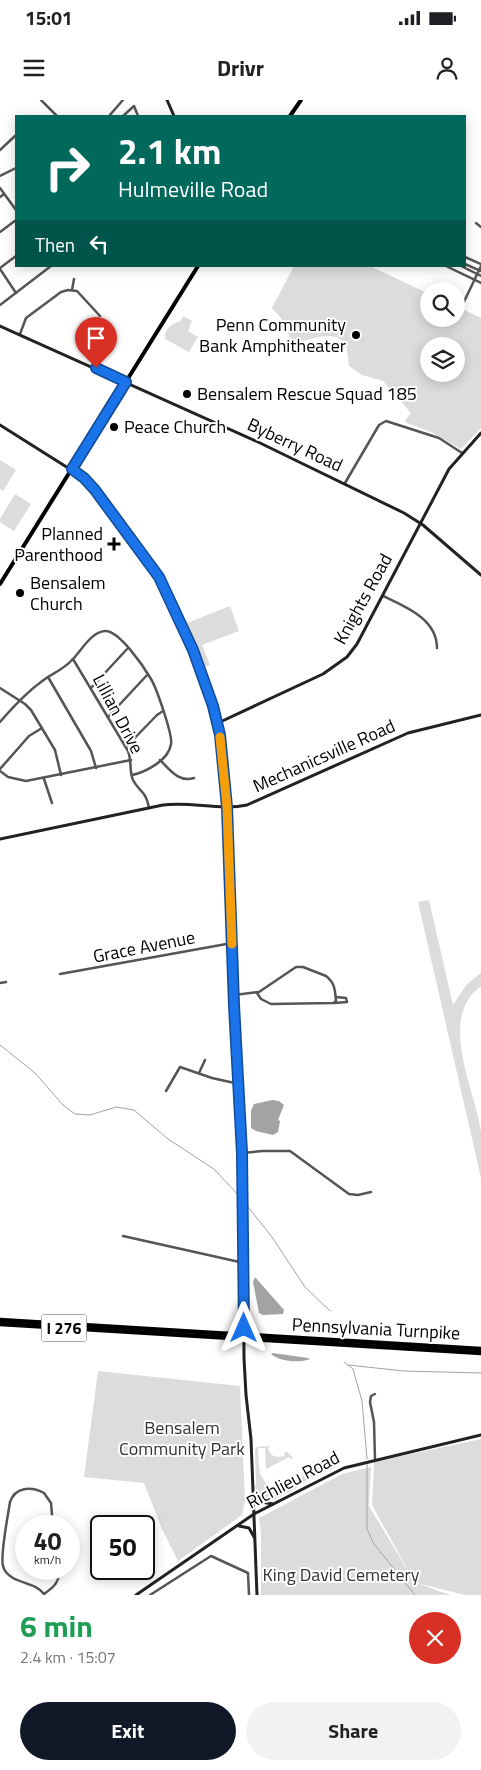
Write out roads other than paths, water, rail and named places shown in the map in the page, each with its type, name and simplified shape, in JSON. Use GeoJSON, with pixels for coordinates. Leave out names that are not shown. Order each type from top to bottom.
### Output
{"type":"FeatureCollection","features":[{"type":"Feature","properties":{"kind":"highway","name":"Pennsylvania Turnpike"},"geometry":{"type":"LineString","coordinates":[[0,1320],[481,1349]]}},
{"type":"Feature","properties":{"kind":"highway","name":"Pennsylvania Turnpike"},"geometry":{"type":"LineString","coordinates":[[0,1324],[481,1353]]}},
{"type":"Feature","properties":{"kind":"main road"},"geometry":{"type":"LineString","coordinates":[[167,100],[174,115]]}},
{"type":"Feature","properties":{"kind":"main road"},"geometry":{"type":"LineString","coordinates":[[291,115],[300,100]]}},
{"type":"Feature","properties":{"kind":"main road"},"geometry":{"type":"LineString","coordinates":[[0,584],[197,267]]}},
{"type":"Feature","properties":{"kind":"main road","name":"Byberry Road"},"geometry":{"type":"LineString","coordinates":[[0,326],[258,442],[344,483],[420,523],[481,575]]}},
{"type":"Feature","properties":{"kind":"main road"},"geometry":{"type":"LineString","coordinates":[[0,425],[84,478],[95,490],[159,577],[193,650],[218,723],[227,807],[242,1153],[244,1358],[251,1439],[257,1595]]}},
{"type":"Feature","properties":{"kind":"main road","name":"Knights Road"},"geometry":{"type":"LineString","coordinates":[[218,723],[323,674],[337,666],[347,657],[357,644],[449,469],[481,433]]}},
{"type":"Feature","properties":{"kind":"main road","name":"Mechanicsville Road"},"geometry":{"type":"LineString","coordinates":[[0,839],[174,804],[227,807],[249,805],[408,733],[481,715]]}},
{"type":"Feature","properties":{"kind":"main road","name":"Richlieu Road"},"geometry":{"type":"LineString","coordinates":[[136,1595],[254,1514],[344,1468],[481,1434]]}},
{"type":"Feature","properties":{"kind":"main road"},"geometry":{"type":"LineString","coordinates":[[253,1488],[256,1498],[261,1502],[274,1504]]}},
{"type":"Feature","properties":{"kind":"main road"},"geometry":{"type":"LineString","coordinates":[[238,1526],[249,1528],[256,1541]]}},
{"type":"Feature","properties":{"kind":"street"},"geometry":{"type":"LineString","coordinates":[[41,100],[56,115]]}},
{"type":"Feature","properties":{"kind":"street"},"geometry":{"type":"LineString","coordinates":[[109,115],[124,100]]}},
{"type":"Feature","properties":{"kind":"street"},"geometry":{"type":"LineString","coordinates":[[124,115],[134,106],[138,115]]}},
{"type":"Feature","properties":{"kind":"street"},"geometry":{"type":"LineString","coordinates":[[0,150],[15,136]]}},
{"type":"Feature","properties":{"kind":"street"},"geometry":{"type":"LineString","coordinates":[[0,176],[15,168]]}},
{"type":"Feature","properties":{"kind":"street"},"geometry":{"type":"LineString","coordinates":[[0,188],[15,209]]}},
{"type":"Feature","properties":{"kind":"street"},"geometry":{"type":"LineString","coordinates":[[0,197],[4,194]]}},
{"type":"Feature","properties":{"kind":"street"},"geometry":{"type":"LineString","coordinates":[[0,232],[15,221]]}},
{"type":"Feature","properties":{"kind":"street"},"geometry":{"type":"LineString","coordinates":[[476,222],[481,226]]}},
{"type":"Feature","properties":{"kind":"street"},"geometry":{"type":"LineString","coordinates":[[15,257],[0,268],[16,292]]}},
{"type":"Feature","properties":{"kind":"street"},"geometry":{"type":"LineString","coordinates":[[465,300],[481,265],[466,258]]}},
{"type":"Feature","properties":{"kind":"street"},"geometry":{"type":"LineString","coordinates":[[466,265],[479,272],[481,276]]}},
{"type":"Feature","properties":{"kind":"street"},"geometry":{"type":"LineString","coordinates":[[0,305],[50,267]]}},
{"type":"Feature","properties":{"kind":"street"},"geometry":{"type":"LineString","coordinates":[[448,267],[481,283]]}},
{"type":"Feature","properties":{"kind":"street"},"geometry":{"type":"LineString","coordinates":[[464,267],[479,272]]}},
{"type":"Feature","properties":{"kind":"street"},"geometry":{"type":"LineString","coordinates":[[72,290],[74,279]]}},
{"type":"Feature","properties":{"kind":"street"},"geometry":{"type":"LineString","coordinates":[[20,334],[26,318],[61,292],[77,291],[100,316]]}},
{"type":"Feature","properties":{"kind":"street"},"geometry":{"type":"LineString","coordinates":[[344,483],[379,425],[386,420],[439,438],[462,453]]}},
{"type":"Feature","properties":{"kind":"street"},"geometry":{"type":"LineString","coordinates":[[382,595],[414,611],[428,624],[437,640],[437,648]]}},
{"type":"Feature","properties":{"kind":"street"},"geometry":{"type":"LineString","coordinates":[[0,722],[20,701],[48,677],[62,669],[95,636],[102,631],[114,633],[128,648],[154,685],[172,742],[170,749],[146,772],[132,776]]}},
{"type":"Feature","properties":{"kind":"street"},"geometry":{"type":"LineString","coordinates":[[91,688],[128,648]]}},
{"type":"Feature","properties":{"kind":"street","name":"Lillian Drive"},"geometry":{"type":"LineString","coordinates":[[73,659],[126,747],[131,760],[132,776],[146,796],[149,808]]}},
{"type":"Feature","properties":{"kind":"street"},"geometry":{"type":"LineString","coordinates":[[108,717],[148,674]]}},
{"type":"Feature","properties":{"kind":"street"},"geometry":{"type":"LineString","coordinates":[[48,677],[91,751],[96,768]]}},
{"type":"Feature","properties":{"kind":"street"},"geometry":{"type":"LineString","coordinates":[[0,688],[31,710],[55,750],[61,775]]}},
{"type":"Feature","properties":{"kind":"street"},"geometry":{"type":"LineString","coordinates":[[126,747],[163,711]]}},
{"type":"Feature","properties":{"kind":"street"},"geometry":{"type":"LineString","coordinates":[[42,728],[29,736],[0,770],[8,777],[26,782],[131,760]]}},
{"type":"Feature","properties":{"kind":"street"},"geometry":{"type":"LineString","coordinates":[[160,760],[181,778],[186,780],[194,778]]}},
{"type":"Feature","properties":{"kind":"street"},"geometry":{"type":"LineString","coordinates":[[44,779],[52,804]]}},
{"type":"Feature","properties":{"kind":"street","name":"Grace Avenue"},"geometry":{"type":"LineString","coordinates":[[60,974],[232,943]]}},
{"type":"Feature","properties":{"kind":"street"},"geometry":{"type":"LineString","coordinates":[[234,995],[257,993],[290,970],[300,967],[330,978],[334,985],[336,997],[334,1003]]}},
{"type":"Feature","properties":{"kind":"street"},"geometry":{"type":"LineString","coordinates":[[0,983],[6,982]]}},
{"type":"Feature","properties":{"kind":"street"},"geometry":{"type":"LineString","coordinates":[[257,993],[261,999],[271,1004],[347,1002],[346,998],[336,997]]}},
{"type":"Feature","properties":{"kind":"street"},"geometry":{"type":"LineString","coordinates":[[199,1073],[205,1060]]}},
{"type":"Feature","properties":{"kind":"street"},"geometry":{"type":"LineString","coordinates":[[166,1091],[180,1067],[212,1078],[238,1084]]}},
{"type":"Feature","properties":{"kind":"street"},"geometry":{"type":"LineString","coordinates":[[242,1153],[288,1151],[298,1156],[349,1194],[358,1195],[371,1192]]}},
{"type":"Feature","properties":{"kind":"street"},"geometry":{"type":"LineString","coordinates":[[123,1236],[244,1263]]}},
{"type":"Feature","properties":{"kind":"street"},"geometry":{"type":"LineString","coordinates":[[375,1394],[371,1396],[370,1402],[374,1422],[375,1459]]}},
{"type":"Feature","properties":{"kind":"street"},"geometry":{"type":"LineString","coordinates":[[15,1578],[10,1576],[3,1568],[2,1558],[12,1496],[18,1490],[25,1489],[44,1493],[51,1503],[52,1515]]}},
{"type":"Feature","properties":{"kind":"street"},"geometry":{"type":"LineString","coordinates":[[150,1595],[211,1556],[248,1573],[249,1595]]}},
{"type":"Feature","properties":{"kind":"street"},"geometry":{"type":"LineString","coordinates":[[20,1580],[35,1586],[44,1594],[54,1587],[57,1580]]}},
{"type":"Feature","properties":{"kind":"street"},"geometry":{"type":"LineString","coordinates":[[159,1580],[163,1586]]}},
{"type":"Feature","properties":{"kind":"waterway"},"geometry":{"type":"LineString","coordinates":[[0,1045],[35,1073],[63,1105],[75,1114],[90,1115],[116,1107],[134,1110],[168,1139],[214,1169],[242,1199]]}},
{"type":"Feature","properties":{"kind":"waterway"},"geometry":{"type":"LineString","coordinates":[[244,1202],[272,1237],[305,1287],[330,1311]]}},
{"type":"Feature","properties":{"kind":"waterway"},"geometry":{"type":"LineString","coordinates":[[344,1362],[353,1369],[362,1401],[367,1459]]}},
{"type":"Feature","properties":{"kind":"waterway"},"geometry":{"type":"LineString","coordinates":[[348,1365],[404,1371],[481,1373]]}},
{"type":"Feature","properties":{"kind":"waterway"},"geometry":{"type":"LineString","coordinates":[[367,1464],[367,1529],[374,1544],[415,1595]]}},
{"type":"Feature","properties":{"kind":"place","name":"Penn Community Bank Amphitheater"},"geometry":{"type":"Point","coordinates":[356,335]}},
{"type":"Feature","properties":{"kind":"place","name":"Bensalem Rescue Squad 185"},"geometry":{"type":"Point","coordinates":[187,394]}},
{"type":"Feature","properties":{"kind":"place","name":"Peace Church"},"geometry":{"type":"Point","coordinates":[114,427]}},
{"type":"Feature","properties":{"kind":"place","name":"Planned Parenthood"},"geometry":{"type":"Point","coordinates":[114,544]}},
{"type":"Feature","properties":{"kind":"place","name":"Bensalem Church"},"geometry":{"type":"Point","coordinates":[20,593]}},
{"type":"Feature","properties":{"kind":"park label","name":"Bensalem Community Park"},"geometry":{"type":"Point","coordinates":[182,1438]}},
{"type":"Feature","properties":{"kind":"park label","name":"King David Cemetery"},"geometry":{"type":"Point","coordinates":[341,1575]}}]}
